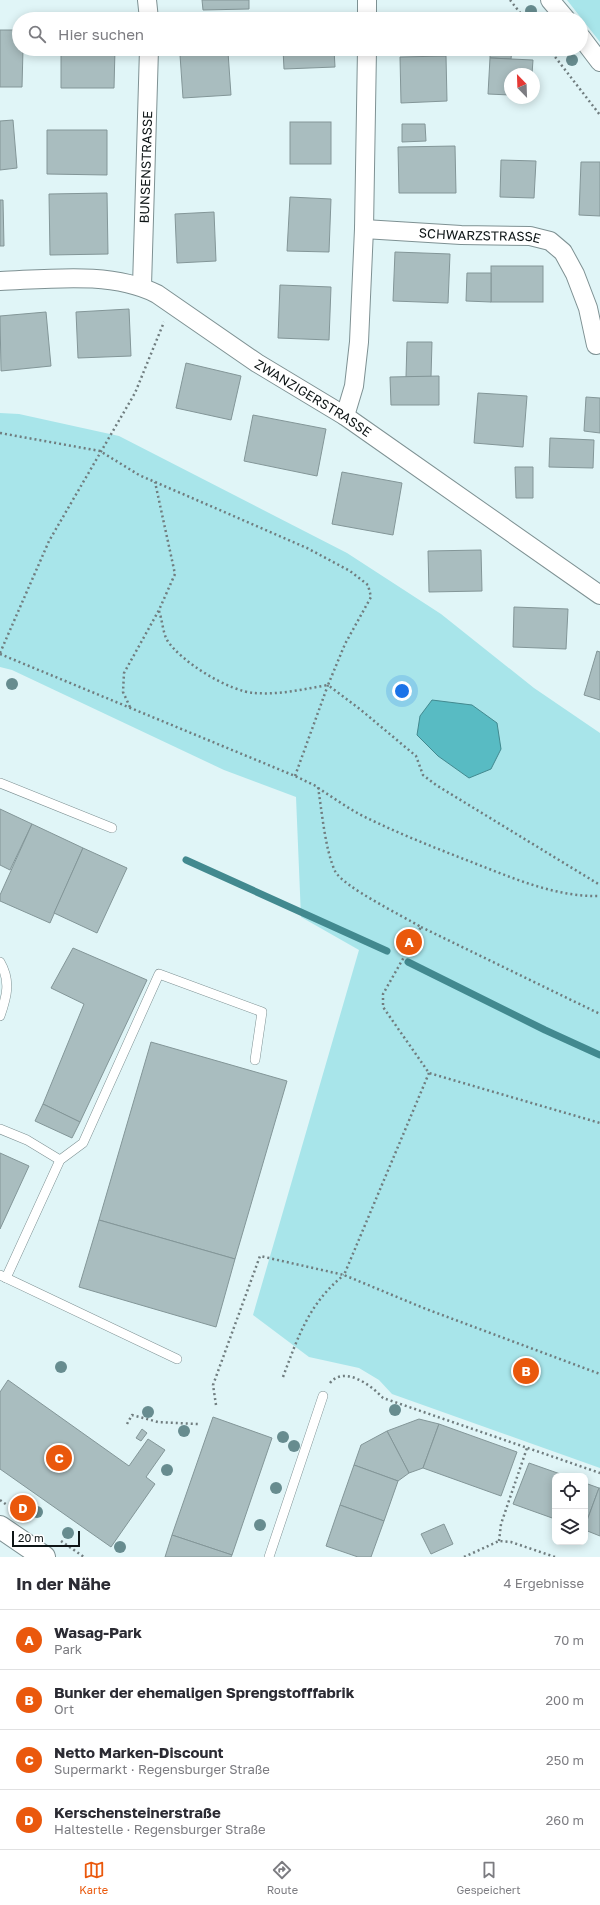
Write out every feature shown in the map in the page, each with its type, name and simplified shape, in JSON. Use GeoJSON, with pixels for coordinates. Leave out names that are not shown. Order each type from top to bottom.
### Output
{"type":"FeatureCollection","features":[{"type":"Feature","properties":{"kind":"main road"},"geometry":{"type":"LineString","coordinates":[[0,1527],[44,1557]]}},
{"type":"Feature","properties":{"kind":"street"},"geometry":{"type":"LineString","coordinates":[[147,0],[148,12]]}},
{"type":"Feature","properties":{"kind":"street"},"geometry":{"type":"LineString","coordinates":[[367,0],[367,12]]}},
{"type":"Feature","properties":{"kind":"street"},"geometry":{"type":"LineString","coordinates":[[550,0],[560,12]]}},
{"type":"Feature","properties":{"kind":"street"},"geometry":{"type":"LineString","coordinates":[[588,46],[600,62]]}},
{"type":"Feature","properties":{"kind":"street","name":"BUNSENSTRASSE"},"geometry":{"type":"LineString","coordinates":[[142,286],[149,56]]}},
{"type":"Feature","properties":{"kind":"street"},"geometry":{"type":"LineString","coordinates":[[344,416],[354,386],[359,342],[364,230],[367,56]]}},
{"type":"Feature","properties":{"kind":"street","name":"SCHWARZSTRASSE"},"geometry":{"type":"LineString","coordinates":[[364,230],[461,235],[530,236],[550,241],[563,252],[576,274],[588,308],[596,345]]}},
{"type":"Feature","properties":{"kind":"street","name":"ZWANZIGERSTRASSE"},"geometry":{"type":"LineString","coordinates":[[0,281],[69,279],[124,281],[142,286],[171,303],[257,363],[344,416],[600,595]]}},
{"type":"Feature","properties":{"kind":"lane"},"geometry":{"type":"LineString","coordinates":[[0,783],[112,828]]}},
{"type":"Feature","properties":{"kind":"lane"},"geometry":{"type":"LineString","coordinates":[[0,962],[6,971],[7,994],[0,1016]]}},
{"type":"Feature","properties":{"kind":"lane"},"geometry":{"type":"LineString","coordinates":[[177,1359],[3,1277],[60,1160],[83,1143],[159,974],[262,1012],[255,1060]]}},
{"type":"Feature","properties":{"kind":"lane"},"geometry":{"type":"LineString","coordinates":[[0,1129],[27,1140],[60,1160]]}},
{"type":"Feature","properties":{"kind":"lane"},"geometry":{"type":"LineString","coordinates":[[268,1557],[323,1396]]}},
{"type":"Feature","properties":{"kind":"path"},"geometry":{"type":"LineString","coordinates":[[510,0],[519,12]]}},
{"type":"Feature","properties":{"kind":"path"},"geometry":{"type":"LineString","coordinates":[[554,56],[600,115]]}},
{"type":"Feature","properties":{"kind":"path"},"geometry":{"type":"LineString","coordinates":[[171,303],[135,393],[109,441],[100,451],[49,541],[0,654],[295,776],[318,787],[366,818],[418,841],[537,887],[560,892],[600,896]]}},
{"type":"Feature","properties":{"kind":"path"},"geometry":{"type":"LineString","coordinates":[[0,433],[100,451],[139,475],[307,548],[350,571],[368,584],[371,597],[345,644],[328,685],[295,776]]}},
{"type":"Feature","properties":{"kind":"path"},"geometry":{"type":"LineString","coordinates":[[130,708],[123,692],[124,673],[159,610],[175,574],[155,482]]}},
{"type":"Feature","properties":{"kind":"path"},"geometry":{"type":"LineString","coordinates":[[159,610],[167,640],[187,661],[212,678],[253,693],[271,694],[328,685],[416,756],[423,775],[436,785],[600,885]]}},
{"type":"Feature","properties":{"kind":"path"},"geometry":{"type":"LineString","coordinates":[[318,787],[330,858],[336,872],[346,883],[421,927],[600,1014]]}},
{"type":"Feature","properties":{"kind":"path"},"geometry":{"type":"LineString","coordinates":[[421,927],[383,994],[383,1007],[430,1073],[600,1122]]}},
{"type":"Feature","properties":{"kind":"path"},"geometry":{"type":"LineString","coordinates":[[283,1377],[303,1325],[312,1310],[334,1283],[344,1275],[430,1073]]}},
{"type":"Feature","properties":{"kind":"path"},"geometry":{"type":"LineString","coordinates":[[216,1405],[213,1385],[260,1256],[344,1275],[426,1309],[600,1374]]}},
{"type":"Feature","properties":{"kind":"path"},"geometry":{"type":"LineString","coordinates":[[323,1396],[328,1385],[338,1377],[356,1378],[368,1384],[383,1398],[600,1473]]}},
{"type":"Feature","properties":{"kind":"path"},"geometry":{"type":"LineString","coordinates":[[127,1424],[132,1415],[158,1422],[198,1424]]}},
{"type":"Feature","properties":{"kind":"path"},"geometry":{"type":"LineString","coordinates":[[499,1541],[501,1524],[527,1448]]}},
{"type":"Feature","properties":{"kind":"path"},"geometry":{"type":"LineString","coordinates":[[464,1557],[499,1541],[511,1542],[555,1557]]}},
{"type":"Feature","properties":{"kind":"shaded area"},"geometry":{"type":"Polygon","coordinates":[[[567,0],[600,0],[600,42],[588,27],[588,12],[576,12],[567,0]]]}},
{"type":"Feature","properties":{"kind":"shaded area"},"geometry":{"type":"Polygon","coordinates":[[[0,413],[19,414],[119,436],[347,553],[441,614],[534,688],[600,733],[600,1468],[392,1394],[379,1380],[359,1368],[309,1357],[253,1315],[359,950],[301,917],[296,797],[224,770],[12,670],[0,667],[0,413]]]}},
{"type":"Feature","properties":{"kind":"shaded area"},"geometry":{"type":"Polygon","coordinates":[[[432,700],[472,705],[497,723],[501,749],[491,769],[469,778],[438,756],[417,735],[420,716],[432,700]]]}},
{"type":"Feature","properties":{"kind":"building"},"geometry":{"type":"Polygon","coordinates":[[[202,0],[249,0],[249,9],[203,10],[202,0]]]}},
{"type":"Feature","properties":{"kind":"building"},"geometry":{"type":"Polygon","coordinates":[[[0,30],[12,30],[12,56],[23,56],[22,87],[0,87],[0,30]]]}},
{"type":"Feature","properties":{"kind":"building"},"geometry":{"type":"Polygon","coordinates":[[[61,56],[115,56],[114,88],[61,88],[61,56]]]}},
{"type":"Feature","properties":{"kind":"building"},"geometry":{"type":"Polygon","coordinates":[[[180,56],[228,56],[231,95],[183,98],[180,56]]]}},
{"type":"Feature","properties":{"kind":"building"},"geometry":{"type":"Polygon","coordinates":[[[283,56],[334,56],[335,67],[284,69],[283,56]]]}},
{"type":"Feature","properties":{"kind":"building"},"geometry":{"type":"Polygon","coordinates":[[[446,56],[447,101],[401,103],[400,57],[446,56]]]}},
{"type":"Feature","properties":{"kind":"building"},"geometry":{"type":"Polygon","coordinates":[[[490,56],[511,56],[511,59],[490,58],[490,56]]]}},
{"type":"Feature","properties":{"kind":"building"},"geometry":{"type":"Polygon","coordinates":[[[490,58],[533,60],[532,68],[504,68],[504,95],[488,94],[490,58]]]}},
{"type":"Feature","properties":{"kind":"building"},"geometry":{"type":"Polygon","coordinates":[[[13,120],[17,168],[0,170],[0,121],[13,120]]]}},
{"type":"Feature","properties":{"kind":"building"},"geometry":{"type":"Polygon","coordinates":[[[290,122],[331,122],[331,164],[290,164],[290,122]]]}},
{"type":"Feature","properties":{"kind":"building"},"geometry":{"type":"Polygon","coordinates":[[[402,124],[425,124],[426,141],[402,142],[402,124]]]}},
{"type":"Feature","properties":{"kind":"building"},"geometry":{"type":"Polygon","coordinates":[[[47,130],[107,130],[107,175],[47,174],[47,130]]]}},
{"type":"Feature","properties":{"kind":"building"},"geometry":{"type":"Polygon","coordinates":[[[455,146],[456,193],[399,193],[398,147],[455,146]]]}},
{"type":"Feature","properties":{"kind":"building"},"geometry":{"type":"Polygon","coordinates":[[[501,160],[536,161],[534,198],[500,197],[501,160]]]}},
{"type":"Feature","properties":{"kind":"building"},"geometry":{"type":"Polygon","coordinates":[[[581,162],[600,162],[600,216],[579,215],[581,162]]]}},
{"type":"Feature","properties":{"kind":"building"},"geometry":{"type":"Polygon","coordinates":[[[107,193],[108,254],[50,255],[49,194],[107,193]]]}},
{"type":"Feature","properties":{"kind":"building"},"geometry":{"type":"Polygon","coordinates":[[[290,197],[331,199],[329,252],[287,251],[290,197]]]}},
{"type":"Feature","properties":{"kind":"building"},"geometry":{"type":"Polygon","coordinates":[[[0,200],[3,200],[4,246],[0,246],[0,200]]]}},
{"type":"Feature","properties":{"kind":"building"},"geometry":{"type":"Polygon","coordinates":[[[214,212],[216,261],[177,263],[175,214],[214,212]]]}},
{"type":"Feature","properties":{"kind":"building"},"geometry":{"type":"Polygon","coordinates":[[[395,252],[450,254],[448,303],[393,301],[395,252]]]}},
{"type":"Feature","properties":{"kind":"building"},"geometry":{"type":"Polygon","coordinates":[[[491,266],[543,266],[543,302],[491,302],[491,266]]]}},
{"type":"Feature","properties":{"kind":"building"},"geometry":{"type":"Polygon","coordinates":[[[467,273],[491,273],[491,302],[466,301],[467,273]]]}},
{"type":"Feature","properties":{"kind":"building"},"geometry":{"type":"Polygon","coordinates":[[[280,285],[331,287],[329,340],[278,338],[280,285]]]}},
{"type":"Feature","properties":{"kind":"building"},"geometry":{"type":"Polygon","coordinates":[[[129,309],[131,356],[78,358],[76,312],[129,309]]]}},
{"type":"Feature","properties":{"kind":"building"},"geometry":{"type":"Polygon","coordinates":[[[46,312],[51,366],[1,371],[0,316],[46,312]]]}},
{"type":"Feature","properties":{"kind":"building"},"geometry":{"type":"Polygon","coordinates":[[[407,342],[432,342],[431,377],[406,377],[407,342]]]}},
{"type":"Feature","properties":{"kind":"building"},"geometry":{"type":"Polygon","coordinates":[[[186,363],[241,376],[231,420],[176,408],[186,363]]]}},
{"type":"Feature","properties":{"kind":"building"},"geometry":{"type":"Polygon","coordinates":[[[439,376],[439,405],[391,405],[390,377],[439,376]]]}},
{"type":"Feature","properties":{"kind":"building"},"geometry":{"type":"Polygon","coordinates":[[[478,393],[527,396],[523,447],[474,443],[478,393]]]}},
{"type":"Feature","properties":{"kind":"building"},"geometry":{"type":"Polygon","coordinates":[[[586,397],[600,398],[600,433],[584,431],[586,397]]]}},
{"type":"Feature","properties":{"kind":"building"},"geometry":{"type":"Polygon","coordinates":[[[253,415],[326,429],[317,476],[244,461],[253,415]]]}},
{"type":"Feature","properties":{"kind":"building"},"geometry":{"type":"Polygon","coordinates":[[[550,438],[594,440],[593,468],[549,467],[550,438]]]}},
{"type":"Feature","properties":{"kind":"building"},"geometry":{"type":"Polygon","coordinates":[[[515,467],[533,467],[533,498],[516,498],[515,467]]]}},
{"type":"Feature","properties":{"kind":"building"},"geometry":{"type":"Polygon","coordinates":[[[342,472],[402,483],[393,535],[332,524],[342,472]]]}},
{"type":"Feature","properties":{"kind":"building"},"geometry":{"type":"Polygon","coordinates":[[[481,550],[482,591],[429,592],[428,551],[481,550]]]}},
{"type":"Feature","properties":{"kind":"building"},"geometry":{"type":"Polygon","coordinates":[[[514,607],[568,609],[566,649],[513,647],[514,607]]]}},
{"type":"Feature","properties":{"kind":"building"},"geometry":{"type":"Polygon","coordinates":[[[597,651],[600,652],[600,700],[584,695],[597,651]]]}},
{"type":"Feature","properties":{"kind":"building"},"geometry":{"type":"Polygon","coordinates":[[[0,809],[32,824],[10,870],[0,865],[0,809]]]}},
{"type":"Feature","properties":{"kind":"building"},"geometry":{"type":"Polygon","coordinates":[[[32,824],[83,848],[50,923],[0,901],[0,895],[32,824]]]}},
{"type":"Feature","properties":{"kind":"building"},"geometry":{"type":"Polygon","coordinates":[[[83,848],[127,868],[97,933],[54,913],[83,848]]]}},
{"type":"Feature","properties":{"kind":"building"},"geometry":{"type":"Polygon","coordinates":[[[73,948],[147,980],[80,1122],[43,1104],[84,1004],[51,988],[73,948]]]}},
{"type":"Feature","properties":{"kind":"building"},"geometry":{"type":"Polygon","coordinates":[[[151,1042],[287,1081],[235,1259],[99,1220],[151,1042]]]}},
{"type":"Feature","properties":{"kind":"building"},"geometry":{"type":"Polygon","coordinates":[[[43,1104],[80,1122],[72,1138],[35,1121],[43,1104]]]}},
{"type":"Feature","properties":{"kind":"building"},"geometry":{"type":"Polygon","coordinates":[[[0,1153],[29,1166],[0,1229],[0,1153]]]}},
{"type":"Feature","properties":{"kind":"building"},"geometry":{"type":"Polygon","coordinates":[[[99,1220],[235,1259],[216,1327],[79,1287],[99,1220]]]}},
{"type":"Feature","properties":{"kind":"building"},"geometry":{"type":"Polygon","coordinates":[[[8,1380],[129,1466],[148,1439],[165,1450],[146,1477],[155,1484],[111,1547],[0,1469],[0,1392],[8,1380]]]}},
{"type":"Feature","properties":{"kind":"building"},"geometry":{"type":"Polygon","coordinates":[[[213,1417],[272,1438],[232,1555],[172,1535],[213,1417]]]}},
{"type":"Feature","properties":{"kind":"building"},"geometry":{"type":"Polygon","coordinates":[[[419,1419],[439,1424],[423,1468],[409,1473],[387,1431],[419,1419]]]}},
{"type":"Feature","properties":{"kind":"building"},"geometry":{"type":"Polygon","coordinates":[[[439,1424],[517,1452],[501,1496],[423,1468],[439,1424]]]}},
{"type":"Feature","properties":{"kind":"building"},"geometry":{"type":"Polygon","coordinates":[[[142,1429],[147,1433],[141,1441],[136,1438],[142,1429]]]}},
{"type":"Feature","properties":{"kind":"building"},"geometry":{"type":"Polygon","coordinates":[[[387,1431],[409,1473],[398,1481],[354,1465],[361,1445],[387,1431]]]}},
{"type":"Feature","properties":{"kind":"building"},"geometry":{"type":"Polygon","coordinates":[[[529,1463],[557,1473],[552,1473],[552,1518],[513,1504],[529,1463]]]}},
{"type":"Feature","properties":{"kind":"building"},"geometry":{"type":"Polygon","coordinates":[[[354,1465],[398,1481],[384,1521],[340,1505],[354,1465]]]}},
{"type":"Feature","properties":{"kind":"building"},"geometry":{"type":"Polygon","coordinates":[[[588,1484],[599,1488],[588,1518],[588,1484]]]}},
{"type":"Feature","properties":{"kind":"building"},"geometry":{"type":"Polygon","coordinates":[[[600,1488],[600,1536],[588,1531],[588,1518],[600,1488]]]}},
{"type":"Feature","properties":{"kind":"building"},"geometry":{"type":"Polygon","coordinates":[[[340,1505],[384,1521],[371,1557],[358,1557],[326,1546],[340,1505]]]}},
{"type":"Feature","properties":{"kind":"building"},"geometry":{"type":"Polygon","coordinates":[[[444,1524],[453,1544],[431,1554],[421,1534],[444,1524]]]}},
{"type":"Feature","properties":{"kind":"building"},"geometry":{"type":"Polygon","coordinates":[[[172,1535],[232,1555],[231,1557],[165,1557],[172,1535]]]}},
{"type":"Feature","properties":{"kind":"waterway"},"geometry":{"type":"LineString","coordinates":[[186,860],[387,951]]}},
{"type":"Feature","properties":{"kind":"waterway"},"geometry":{"type":"LineString","coordinates":[[408,962],[545,1030],[600,1055]]}},
{"type":"Feature","properties":{"kind":"place","name":"Wasag-Park"},"geometry":{"type":"Point","coordinates":[409,942]}},
{"type":"Feature","properties":{"kind":"place","name":"Bunker der ehemaligen Sprengstofffabrik"},"geometry":{"type":"Point","coordinates":[526,1371]}},
{"type":"Feature","properties":{"kind":"place","name":"Netto Marken-Discount"},"geometry":{"type":"Point","coordinates":[59,1458]}},
{"type":"Feature","properties":{"kind":"place","name":"Kerschensteinerstraße"},"geometry":{"type":"Point","coordinates":[23,1508]}}]}
